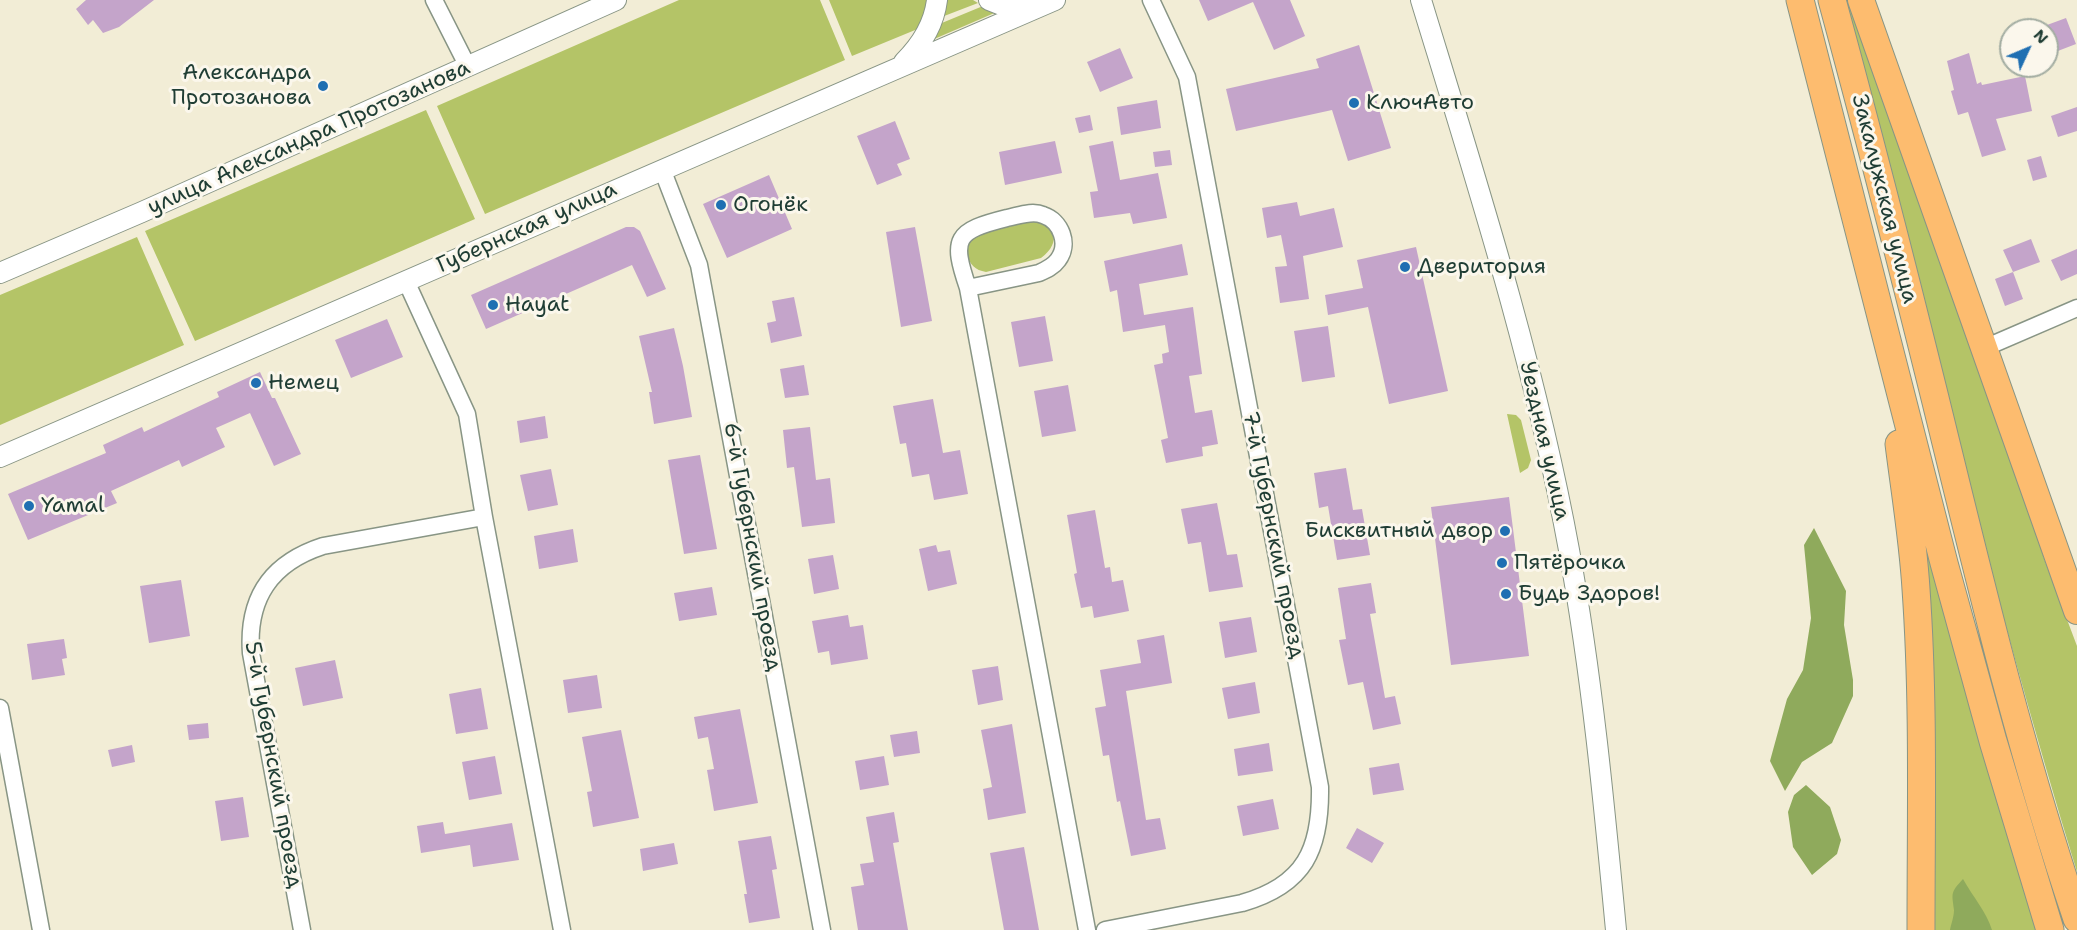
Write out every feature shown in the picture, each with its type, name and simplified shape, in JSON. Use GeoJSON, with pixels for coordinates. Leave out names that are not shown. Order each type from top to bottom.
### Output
{"type":"FeatureCollection","features":[{"type":"Feature","properties":{"kind":"highway"},"geometry":{"type":"LineString","coordinates":[[1800,0],[1944,563],[1990,730],[2050,930]]}},
{"type":"Feature","properties":{"kind":"highway","name":"Закалужская улица"},"geometry":{"type":"LineString","coordinates":[[1832,0],[1935,398],[1975,563],[2018,723],[2077,919]]}},
{"type":"Feature","properties":{"kind":"highway"},"geometry":{"type":"LineString","coordinates":[[1888,350],[1917,605],[1921,702],[1921,930]]}},
{"type":"Feature","properties":{"kind":"main road"},"geometry":{"type":"LineString","coordinates":[[1860,0],[1982,349],[2077,611]]}},
{"type":"Feature","properties":{"kind":"street"},"geometry":{"type":"LineString","coordinates":[[434,0],[468,67]]}},
{"type":"Feature","properties":{"kind":"street","name":"улица Александра Протозанова"},"geometry":{"type":"LineString","coordinates":[[0,273],[616,0]]}},
{"type":"Feature","properties":{"kind":"street"},"geometry":{"type":"LineString","coordinates":[[898,69],[920,47],[932,25],[937,0]]}},
{"type":"Feature","properties":{"kind":"street"},"geometry":{"type":"LineString","coordinates":[[989,0],[1004,6],[1047,3]]}},
{"type":"Feature","properties":{"kind":"street","name":"7-й Губернский проезд"},"geometry":{"type":"LineString","coordinates":[[1105,930],[1263,897],[1292,877],[1304,863],[1313,847],[1320,812],[1320,787],[1187,76],[1152,0]]}},
{"type":"Feature","properties":{"kind":"street","name":"Уездная улица"},"geometry":{"type":"LineString","coordinates":[[1421,0],[1513,308],[1569,549],[1599,752],[1616,930]]}},
{"type":"Feature","properties":{"kind":"street","name":"Губернская улица"},"geometry":{"type":"LineString","coordinates":[[0,457],[1047,3]]}},
{"type":"Feature","properties":{"kind":"street","name":"6-й Губернский проезд"},"geometry":{"type":"LineString","coordinates":[[662,170],[699,266],[822,930]]}},
{"type":"Feature","properties":{"kind":"street"},"geometry":{"type":"LineString","coordinates":[[968,288],[1039,273],[1050,268],[1058,260],[1063,249],[1064,237],[1059,226],[1051,218],[1040,213],[1028,213],[972,228],[963,237],[958,247],[958,259],[968,288],[1088,930]]}},
{"type":"Feature","properties":{"kind":"street"},"geometry":{"type":"LineString","coordinates":[[406,281],[467,414],[484,517],[562,930]]}},
{"type":"Feature","properties":{"kind":"street"},"geometry":{"type":"LineString","coordinates":[[1982,349],[2077,308]]}},
{"type":"Feature","properties":{"kind":"street","name":"5-й Губернский проезд"},"geometry":{"type":"LineString","coordinates":[[302,930],[250,653],[249,635],[257,600],[277,571],[306,551],[484,517]]}},
{"type":"Feature","properties":{"kind":"street"},"geometry":{"type":"LineString","coordinates":[[0,708],[41,930]]}},
{"type":"Feature","properties":{"kind":"green space"},"geometry":{"type":"Polygon","coordinates":[[[679,0],[820,0],[845,60],[485,214],[437,106],[679,0]]]}},
{"type":"Feature","properties":{"kind":"green space"},"geometry":{"type":"Polygon","coordinates":[[[829,0],[929,0],[920,28],[852,56],[829,0]]]}},
{"type":"Feature","properties":{"kind":"green space"},"geometry":{"type":"Polygon","coordinates":[[[943,0],[973,0],[978,3],[939,18],[943,0]]]}},
{"type":"Feature","properties":{"kind":"green space"},"geometry":{"type":"Polygon","coordinates":[[[1844,0],[1854,0],[2046,564],[2077,646],[2077,872],[1984,546],[1844,0]]]}},
{"type":"Feature","properties":{"kind":"green space"},"geometry":{"type":"Polygon","coordinates":[[[983,6],[999,11],[932,40],[937,25],[983,6]]]}},
{"type":"Feature","properties":{"kind":"green space"},"geometry":{"type":"Polygon","coordinates":[[[426,110],[475,219],[195,341],[145,231],[426,110]]]}},
{"type":"Feature","properties":{"kind":"green space"},"geometry":{"type":"Polygon","coordinates":[[[1030,221],[1045,225],[1053,234],[1052,246],[1041,258],[986,272],[971,264],[966,253],[970,241],[977,235],[1030,221]]]}},
{"type":"Feature","properties":{"kind":"green space"},"geometry":{"type":"Polygon","coordinates":[[[137,237],[184,345],[0,425],[0,295],[137,237]]]}},
{"type":"Feature","properties":{"kind":"green space"},"geometry":{"type":"Polygon","coordinates":[[[1507,414],[1516,415],[1521,420],[1531,460],[1528,468],[1520,473],[1507,414]]]}},
{"type":"Feature","properties":{"kind":"green space"},"geometry":{"type":"Polygon","coordinates":[[[1918,521],[1976,729],[2037,930],[1929,930],[1918,521]]]}},
{"type":"Feature","properties":{"kind":"green space"},"geometry":{"type":"Polygon","coordinates":[[[1814,528],[1846,591],[1844,625],[1853,680],[1853,696],[1832,743],[1802,762],[1785,791],[1770,761],[1787,699],[1803,670],[1811,618],[1804,545],[1814,528]]]}},
{"type":"Feature","properties":{"kind":"green space"},"geometry":{"type":"Polygon","coordinates":[[[1806,785],[1830,807],[1841,840],[1837,854],[1812,875],[1793,847],[1788,812],[1794,795],[1806,785]]]}},
{"type":"Feature","properties":{"kind":"green space"},"geometry":{"type":"Polygon","coordinates":[[[1963,879],[1983,910],[1992,930],[1950,930],[1954,913],[1953,893],[1963,879]]]}},
{"type":"Feature","properties":{"kind":"building"},"geometry":{"type":"Polygon","coordinates":[[[86,0],[154,0],[119,27],[103,33],[93,20],[88,25],[76,9],[86,0]]]}},
{"type":"Feature","properties":{"kind":"building"},"geometry":{"type":"Polygon","coordinates":[[[1199,0],[1290,0],[1305,36],[1274,50],[1253,2],[1208,21],[1199,0]]]}},
{"type":"Feature","properties":{"kind":"building"},"geometry":{"type":"Polygon","coordinates":[[[2066,18],[2076,44],[2059,51],[2059,21],[2066,18]]]}},
{"type":"Feature","properties":{"kind":"building"},"geometry":{"type":"Polygon","coordinates":[[[1359,45],[1391,148],[1348,161],[1332,110],[1236,131],[1226,89],[1319,68],[1316,59],[1359,45]]]}},
{"type":"Feature","properties":{"kind":"building"},"geometry":{"type":"Polygon","coordinates":[[[1120,48],[1133,78],[1100,92],[1087,62],[1120,48]]]}},
{"type":"Feature","properties":{"kind":"building"},"geometry":{"type":"Polygon","coordinates":[[[1969,53],[1977,84],[2025,78],[2032,111],[1996,119],[2006,150],[1982,157],[1968,112],[1958,115],[1951,91],[1954,90],[1947,61],[1969,53]]]}},
{"type":"Feature","properties":{"kind":"building"},"geometry":{"type":"Polygon","coordinates":[[[1157,100],[1161,128],[1121,135],[1117,107],[1157,100]]]}},
{"type":"Feature","properties":{"kind":"building"},"geometry":{"type":"Polygon","coordinates":[[[2077,107],[2077,131],[2058,137],[2051,116],[2077,107]]]}},
{"type":"Feature","properties":{"kind":"building"},"geometry":{"type":"Polygon","coordinates":[[[1090,115],[1093,130],[1079,133],[1075,118],[1090,115]]]}},
{"type":"Feature","properties":{"kind":"building"},"geometry":{"type":"Polygon","coordinates":[[[895,121],[910,159],[897,164],[902,175],[877,185],[857,136],[895,121]]]}},
{"type":"Feature","properties":{"kind":"building"},"geometry":{"type":"Polygon","coordinates":[[[1055,141],[1062,173],[1005,185],[999,152],[1055,141]]]}},
{"type":"Feature","properties":{"kind":"building"},"geometry":{"type":"Polygon","coordinates":[[[1113,141],[1120,180],[1158,173],[1167,218],[1133,224],[1130,213],[1094,218],[1090,192],[1098,191],[1089,146],[1113,141]]]}},
{"type":"Feature","properties":{"kind":"building"},"geometry":{"type":"Polygon","coordinates":[[[1170,150],[1172,165],[1155,167],[1153,152],[1170,150]]]}},
{"type":"Feature","properties":{"kind":"building"},"geometry":{"type":"Polygon","coordinates":[[[2041,156],[2047,177],[2033,181],[2027,160],[2041,156]]]}},
{"type":"Feature","properties":{"kind":"building"},"geometry":{"type":"Polygon","coordinates":[[[769,175],[792,229],[727,258],[703,204],[769,175]]]}},
{"type":"Feature","properties":{"kind":"building"},"geometry":{"type":"Polygon","coordinates":[[[1297,202],[1300,216],[1334,208],[1343,247],[1303,256],[1309,299],[1280,303],[1275,267],[1287,266],[1281,235],[1267,238],[1262,208],[1297,202]]]}},
{"type":"Feature","properties":{"kind":"building"},"geometry":{"type":"Polygon","coordinates":[[[626,227],[634,227],[640,231],[666,289],[647,297],[632,265],[486,329],[471,295],[626,227]]]}},
{"type":"Feature","properties":{"kind":"building"},"geometry":{"type":"Polygon","coordinates":[[[915,227],[932,321],[901,327],[886,232],[915,227]]]}},
{"type":"Feature","properties":{"kind":"building"},"geometry":{"type":"Polygon","coordinates":[[[2031,239],[2040,262],[2013,272],[2003,250],[2031,239]]]}},
{"type":"Feature","properties":{"kind":"building"},"geometry":{"type":"Polygon","coordinates":[[[1182,244],[1188,275],[1139,284],[1144,315],[1193,307],[1202,374],[1189,376],[1195,413],[1212,410],[1218,444],[1202,447],[1203,456],[1166,463],[1161,440],[1168,438],[1154,365],[1163,363],[1162,354],[1169,352],[1165,325],[1123,332],[1117,290],[1110,292],[1104,261],[1182,244]]]}},
{"type":"Feature","properties":{"kind":"building"},"geometry":{"type":"Polygon","coordinates":[[[1416,247],[1448,391],[1389,404],[1368,307],[1328,315],[1325,295],[1363,288],[1357,260],[1416,247]]]}},
{"type":"Feature","properties":{"kind":"building"},"geometry":{"type":"Polygon","coordinates":[[[2077,249],[2077,274],[2061,281],[2051,260],[2077,249]]]}},
{"type":"Feature","properties":{"kind":"building"},"geometry":{"type":"Polygon","coordinates":[[[2013,272],[2023,299],[2005,306],[1995,279],[2013,272]]]}},
{"type":"Feature","properties":{"kind":"building"},"geometry":{"type":"Polygon","coordinates":[[[794,297],[802,336],[771,343],[767,323],[776,321],[772,301],[794,297]]]}},
{"type":"Feature","properties":{"kind":"building"},"geometry":{"type":"Polygon","coordinates":[[[1045,316],[1053,361],[1019,367],[1011,322],[1045,316]]]}},
{"type":"Feature","properties":{"kind":"building"},"geometry":{"type":"Polygon","coordinates":[[[387,319],[403,357],[351,378],[335,340],[387,319]]]}},
{"type":"Feature","properties":{"kind":"building"},"geometry":{"type":"Polygon","coordinates":[[[1328,326],[1335,377],[1302,382],[1294,331],[1328,326]]]}},
{"type":"Feature","properties":{"kind":"building"},"geometry":{"type":"Polygon","coordinates":[[[674,328],[692,417],[654,424],[649,392],[652,392],[639,336],[674,328]]]}},
{"type":"Feature","properties":{"kind":"building"},"geometry":{"type":"Polygon","coordinates":[[[804,365],[809,395],[785,398],[780,369],[804,365]]]}},
{"type":"Feature","properties":{"kind":"building"},"geometry":{"type":"Polygon","coordinates":[[[260,372],[301,454],[274,466],[250,413],[216,428],[225,447],[182,467],[179,460],[111,491],[117,503],[28,540],[8,494],[106,453],[103,445],[142,427],[144,432],[219,397],[217,392],[260,372]]]}},
{"type":"Feature","properties":{"kind":"building"},"geometry":{"type":"Polygon","coordinates":[[[1068,385],[1076,431],[1042,437],[1034,391],[1068,385]]]}},
{"type":"Feature","properties":{"kind":"building"},"geometry":{"type":"Polygon","coordinates":[[[933,399],[943,453],[960,450],[968,494],[934,500],[929,474],[912,477],[906,443],[900,444],[893,406],[933,399]]]}},
{"type":"Feature","properties":{"kind":"building"},"geometry":{"type":"Polygon","coordinates":[[[545,416],[548,438],[520,443],[517,421],[545,416]]]}},
{"type":"Feature","properties":{"kind":"building"},"geometry":{"type":"Polygon","coordinates":[[[810,427],[816,480],[830,478],[835,523],[802,527],[794,467],[787,468],[783,430],[810,427]]]}},
{"type":"Feature","properties":{"kind":"building"},"geometry":{"type":"Polygon","coordinates":[[[700,455],[717,549],[684,554],[668,460],[700,455]]]}},
{"type":"Feature","properties":{"kind":"building"},"geometry":{"type":"Polygon","coordinates":[[[1346,468],[1353,510],[1362,509],[1370,555],[1337,560],[1328,506],[1319,508],[1314,473],[1346,468]]]}},
{"type":"Feature","properties":{"kind":"building"},"geometry":{"type":"Polygon","coordinates":[[[551,469],[558,505],[528,511],[520,475],[551,469]]]}},
{"type":"Feature","properties":{"kind":"building"},"geometry":{"type":"Polygon","coordinates":[[[1509,497],[1529,656],[1451,665],[1431,507],[1509,497]]]}},
{"type":"Feature","properties":{"kind":"building"},"geometry":{"type":"Polygon","coordinates":[[[1217,503],[1227,555],[1237,554],[1243,587],[1209,592],[1201,542],[1188,544],[1181,509],[1217,503]]]}},
{"type":"Feature","properties":{"kind":"building"},"geometry":{"type":"Polygon","coordinates":[[[1095,510],[1105,568],[1110,567],[1112,582],[1123,580],[1129,611],[1094,618],[1092,606],[1081,608],[1074,574],[1077,573],[1067,515],[1095,510]]]}},
{"type":"Feature","properties":{"kind":"building"},"geometry":{"type":"Polygon","coordinates":[[[573,529],[578,562],[539,569],[534,536],[573,529]]]}},
{"type":"Feature","properties":{"kind":"building"},"geometry":{"type":"Polygon","coordinates":[[[936,545],[938,552],[950,550],[957,584],[928,591],[919,549],[936,545]]]}},
{"type":"Feature","properties":{"kind":"building"},"geometry":{"type":"Polygon","coordinates":[[[833,555],[839,589],[814,594],[808,559],[833,555]]]}},
{"type":"Feature","properties":{"kind":"building"},"geometry":{"type":"Polygon","coordinates":[[[181,580],[190,636],[149,643],[140,586],[181,580]]]}},
{"type":"Feature","properties":{"kind":"building"},"geometry":{"type":"Polygon","coordinates":[[[1371,583],[1376,613],[1370,614],[1385,698],[1395,696],[1401,724],[1373,730],[1363,682],[1348,685],[1339,640],[1346,639],[1338,588],[1371,583]]]}},
{"type":"Feature","properties":{"kind":"building"},"geometry":{"type":"Polygon","coordinates":[[[712,587],[717,615],[679,621],[674,593],[712,587]]]}},
{"type":"Feature","properties":{"kind":"building"},"geometry":{"type":"Polygon","coordinates":[[[848,615],[850,627],[863,625],[868,659],[831,665],[829,651],[818,653],[812,621],[848,615]]]}},
{"type":"Feature","properties":{"kind":"building"},"geometry":{"type":"Polygon","coordinates":[[[1251,617],[1257,652],[1225,658],[1219,622],[1251,617]]]}},
{"type":"Feature","properties":{"kind":"building"},"geometry":{"type":"Polygon","coordinates":[[[1164,635],[1172,683],[1126,691],[1146,820],[1160,818],[1166,849],[1131,856],[1120,801],[1117,802],[1109,755],[1103,756],[1095,708],[1106,706],[1100,670],[1141,663],[1137,640],[1164,635]]]}},
{"type":"Feature","properties":{"kind":"building"},"geometry":{"type":"Polygon","coordinates":[[[64,639],[67,658],[62,659],[65,675],[32,680],[27,644],[64,639]]]}},
{"type":"Feature","properties":{"kind":"building"},"geometry":{"type":"Polygon","coordinates":[[[335,660],[343,698],[303,706],[295,668],[335,660]]]}},
{"type":"Feature","properties":{"kind":"building"},"geometry":{"type":"Polygon","coordinates":[[[998,666],[1003,700],[978,705],[972,670],[998,666]]]}},
{"type":"Feature","properties":{"kind":"building"},"geometry":{"type":"Polygon","coordinates":[[[597,675],[602,708],[568,713],[563,680],[597,675]]]}},
{"type":"Feature","properties":{"kind":"building"},"geometry":{"type":"Polygon","coordinates":[[[1255,682],[1260,713],[1228,719],[1222,688],[1255,682]]]}},
{"type":"Feature","properties":{"kind":"building"},"geometry":{"type":"Polygon","coordinates":[[[481,688],[488,729],[456,734],[449,694],[481,688]]]}},
{"type":"Feature","properties":{"kind":"building"},"geometry":{"type":"Polygon","coordinates":[[[740,709],[758,803],[714,811],[707,770],[714,769],[708,737],[698,739],[694,717],[740,709]]]}},
{"type":"Feature","properties":{"kind":"building"},"geometry":{"type":"Polygon","coordinates":[[[208,723],[209,738],[189,740],[187,725],[208,723]]]}},
{"type":"Feature","properties":{"kind":"building"},"geometry":{"type":"Polygon","coordinates":[[[1012,724],[1026,813],[988,820],[983,789],[992,787],[981,730],[1012,724]]]}},
{"type":"Feature","properties":{"kind":"building"},"geometry":{"type":"Polygon","coordinates":[[[621,730],[639,818],[593,827],[587,792],[592,791],[582,737],[621,730]]]}},
{"type":"Feature","properties":{"kind":"building"},"geometry":{"type":"Polygon","coordinates":[[[917,731],[920,753],[894,757],[890,735],[917,731]]]}},
{"type":"Feature","properties":{"kind":"building"},"geometry":{"type":"Polygon","coordinates":[[[1269,743],[1273,771],[1238,776],[1234,749],[1269,743]]]}},
{"type":"Feature","properties":{"kind":"building"},"geometry":{"type":"Polygon","coordinates":[[[132,745],[135,762],[112,767],[108,750],[132,745]]]}},
{"type":"Feature","properties":{"kind":"building"},"geometry":{"type":"Polygon","coordinates":[[[495,756],[502,794],[469,800],[462,762],[495,756]]]}},
{"type":"Feature","properties":{"kind":"building"},"geometry":{"type":"Polygon","coordinates":[[[884,756],[889,785],[860,790],[855,761],[884,756]]]}},
{"type":"Feature","properties":{"kind":"building"},"geometry":{"type":"Polygon","coordinates":[[[1399,763],[1404,790],[1373,795],[1369,768],[1399,763]]]}},
{"type":"Feature","properties":{"kind":"building"},"geometry":{"type":"Polygon","coordinates":[[[243,797],[249,837],[221,841],[215,801],[243,797]]]}},
{"type":"Feature","properties":{"kind":"building"},"geometry":{"type":"Polygon","coordinates":[[[1273,799],[1279,829],[1243,836],[1237,806],[1273,799]]]}},
{"type":"Feature","properties":{"kind":"building"},"geometry":{"type":"Polygon","coordinates":[[[894,812],[899,842],[893,843],[908,930],[858,930],[851,887],[864,885],[860,864],[874,862],[866,817],[894,812]]]}},
{"type":"Feature","properties":{"kind":"building"},"geometry":{"type":"Polygon","coordinates":[[[443,822],[445,834],[512,823],[519,860],[473,867],[470,845],[421,853],[417,826],[443,822]]]}},
{"type":"Feature","properties":{"kind":"building"},"geometry":{"type":"Polygon","coordinates":[[[1357,828],[1384,843],[1372,863],[1346,848],[1357,828]]]}},
{"type":"Feature","properties":{"kind":"building"},"geometry":{"type":"Polygon","coordinates":[[[771,836],[777,869],[772,870],[780,918],[749,923],[744,894],[747,894],[738,841],[771,836]]]}},
{"type":"Feature","properties":{"kind":"building"},"geometry":{"type":"Polygon","coordinates":[[[674,843],[678,864],[643,871],[640,849],[674,843]]]}},
{"type":"Feature","properties":{"kind":"building"},"geometry":{"type":"Polygon","coordinates":[[[1024,847],[1039,930],[1004,930],[990,853],[1024,847]]]}},
{"type":"Feature","properties":{"kind":"place","name":"Александра Протозанова"},"geometry":{"type":"Point","coordinates":[323,86]}},
{"type":"Feature","properties":{"kind":"place","name":"КлючАвто"},"geometry":{"type":"Point","coordinates":[1354,103]}},
{"type":"Feature","properties":{"kind":"place","name":"Огонёк"},"geometry":{"type":"Point","coordinates":[721,205]}},
{"type":"Feature","properties":{"kind":"place","name":"Дверитория"},"geometry":{"type":"Point","coordinates":[1405,267]}},
{"type":"Feature","properties":{"kind":"place","name":"Hayat"},"geometry":{"type":"Point","coordinates":[493,305]}},
{"type":"Feature","properties":{"kind":"place","name":"Немец"},"geometry":{"type":"Point","coordinates":[256,383]}},
{"type":"Feature","properties":{"kind":"place","name":"Yamal"},"geometry":{"type":"Point","coordinates":[29,506]}},
{"type":"Feature","properties":{"kind":"place","name":"Бисквитный двор"},"geometry":{"type":"Point","coordinates":[1505,531]}},
{"type":"Feature","properties":{"kind":"place","name":"Пятёрочка"},"geometry":{"type":"Point","coordinates":[1502,563]}},
{"type":"Feature","properties":{"kind":"place","name":"Будь Здоров!"},"geometry":{"type":"Point","coordinates":[1506,594]}}]}
